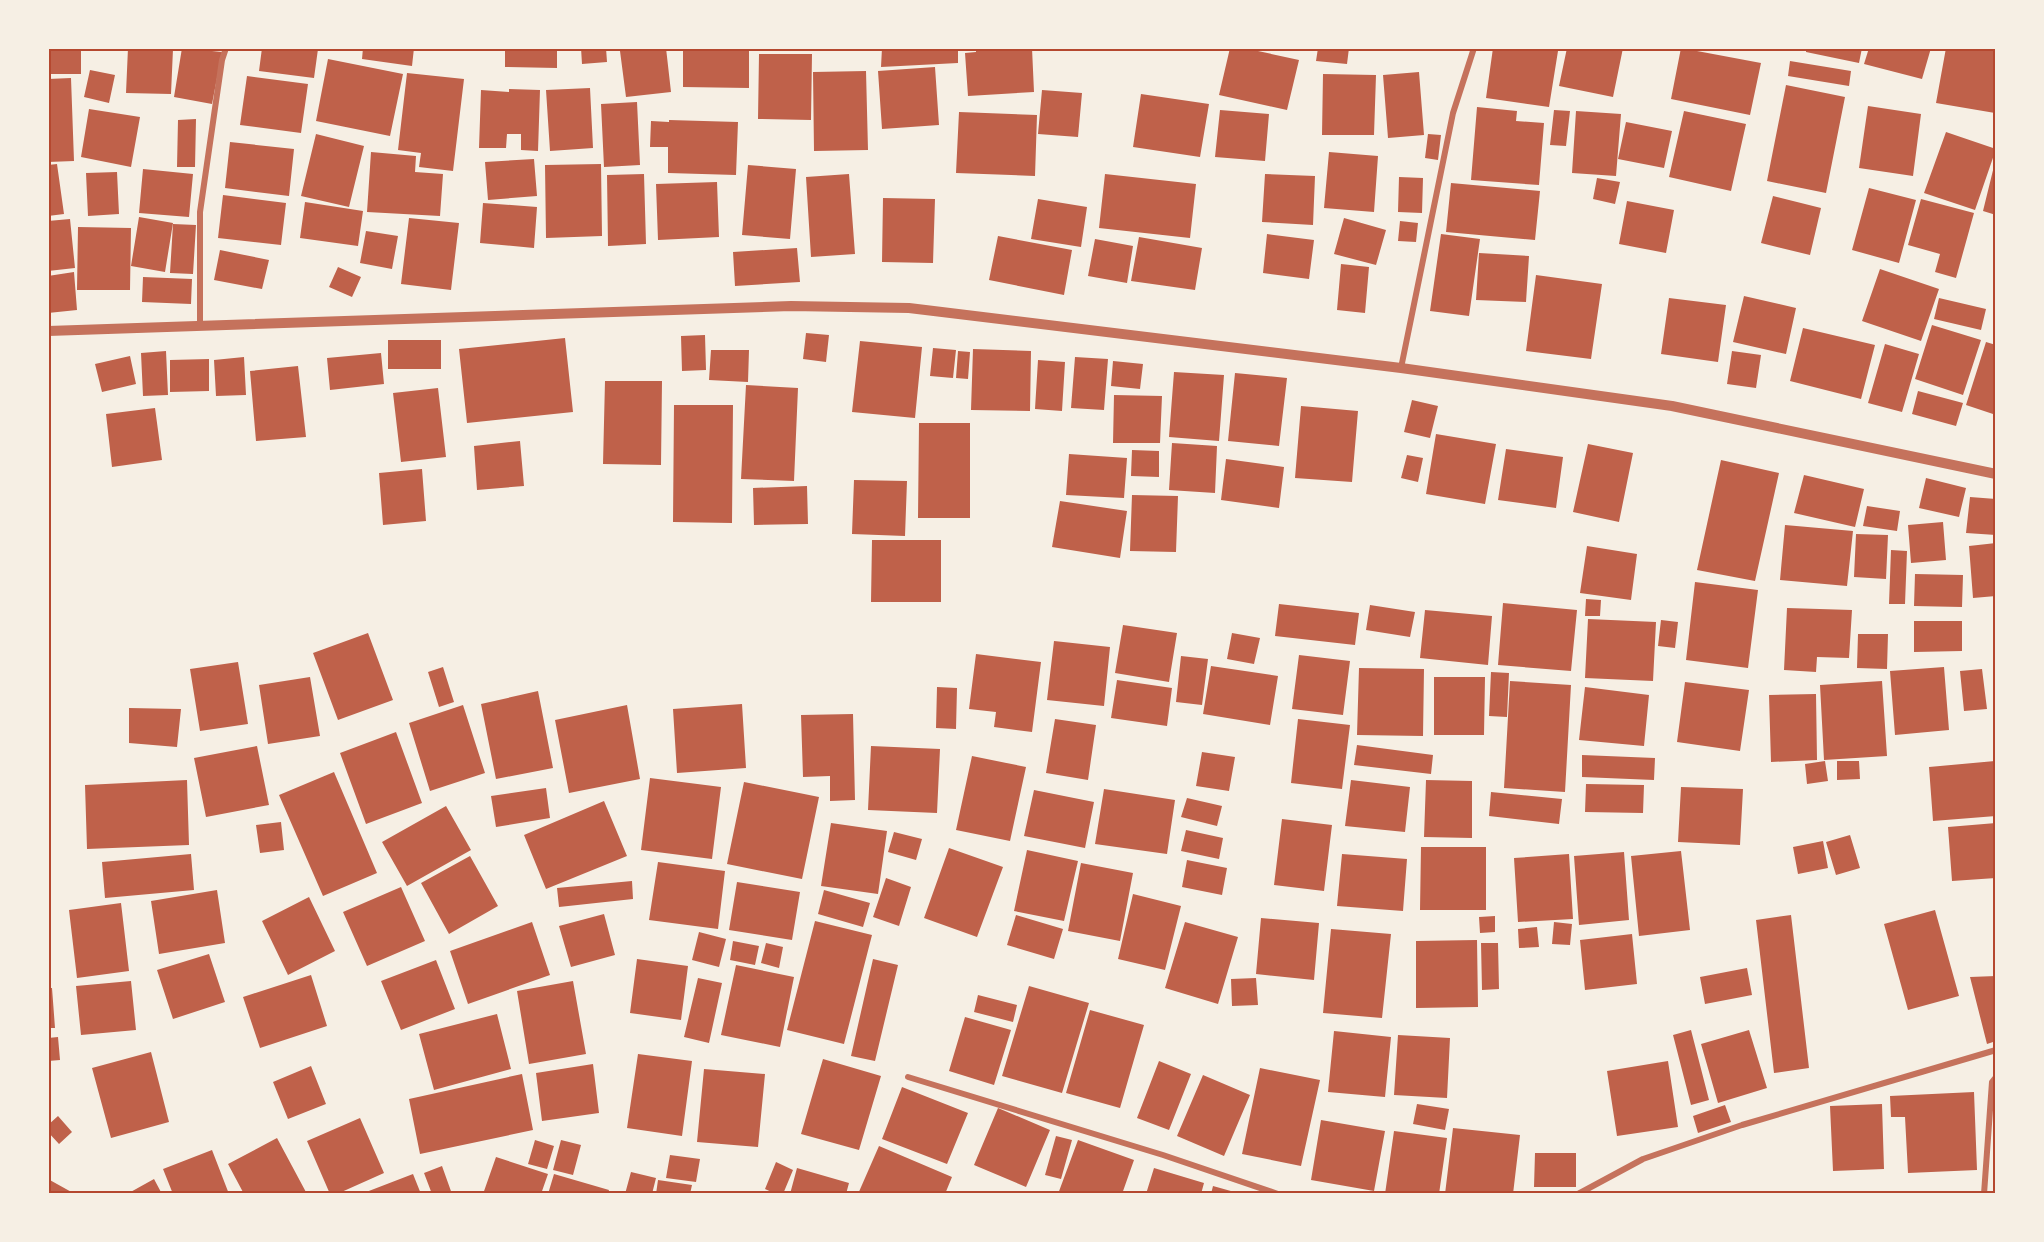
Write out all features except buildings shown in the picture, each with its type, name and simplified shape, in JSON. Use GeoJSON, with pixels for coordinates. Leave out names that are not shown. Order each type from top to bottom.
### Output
{"type":"FeatureCollection","features":[{"type":"Feature","properties":{"kind":"street"},"geometry":{"type":"LineString","coordinates":[[200,327],[200,212],[220,71],[226,48]]}},
{"type":"Feature","properties":{"kind":"street"},"geometry":{"type":"LineString","coordinates":[[1401,368],[1453,113],[1474,48]]}},
{"type":"Feature","properties":{"kind":"street"},"geometry":{"type":"LineString","coordinates":[[48,331],[791,306],[909,308],[1401,368],[1672,406],[1996,474]]}},
{"type":"Feature","properties":{"kind":"street"},"geometry":{"type":"LineString","coordinates":[[1578,1194],[1643,1159],[1731,1128],[1996,1050]]}},
{"type":"Feature","properties":{"kind":"street"},"geometry":{"type":"LineString","coordinates":[[908,1077],[1163,1155],[1278,1194]]}},
{"type":"Feature","properties":{"kind":"street"},"geometry":{"type":"LineString","coordinates":[[1984,1194],[1992,1082],[1996,1077]]}}]}
